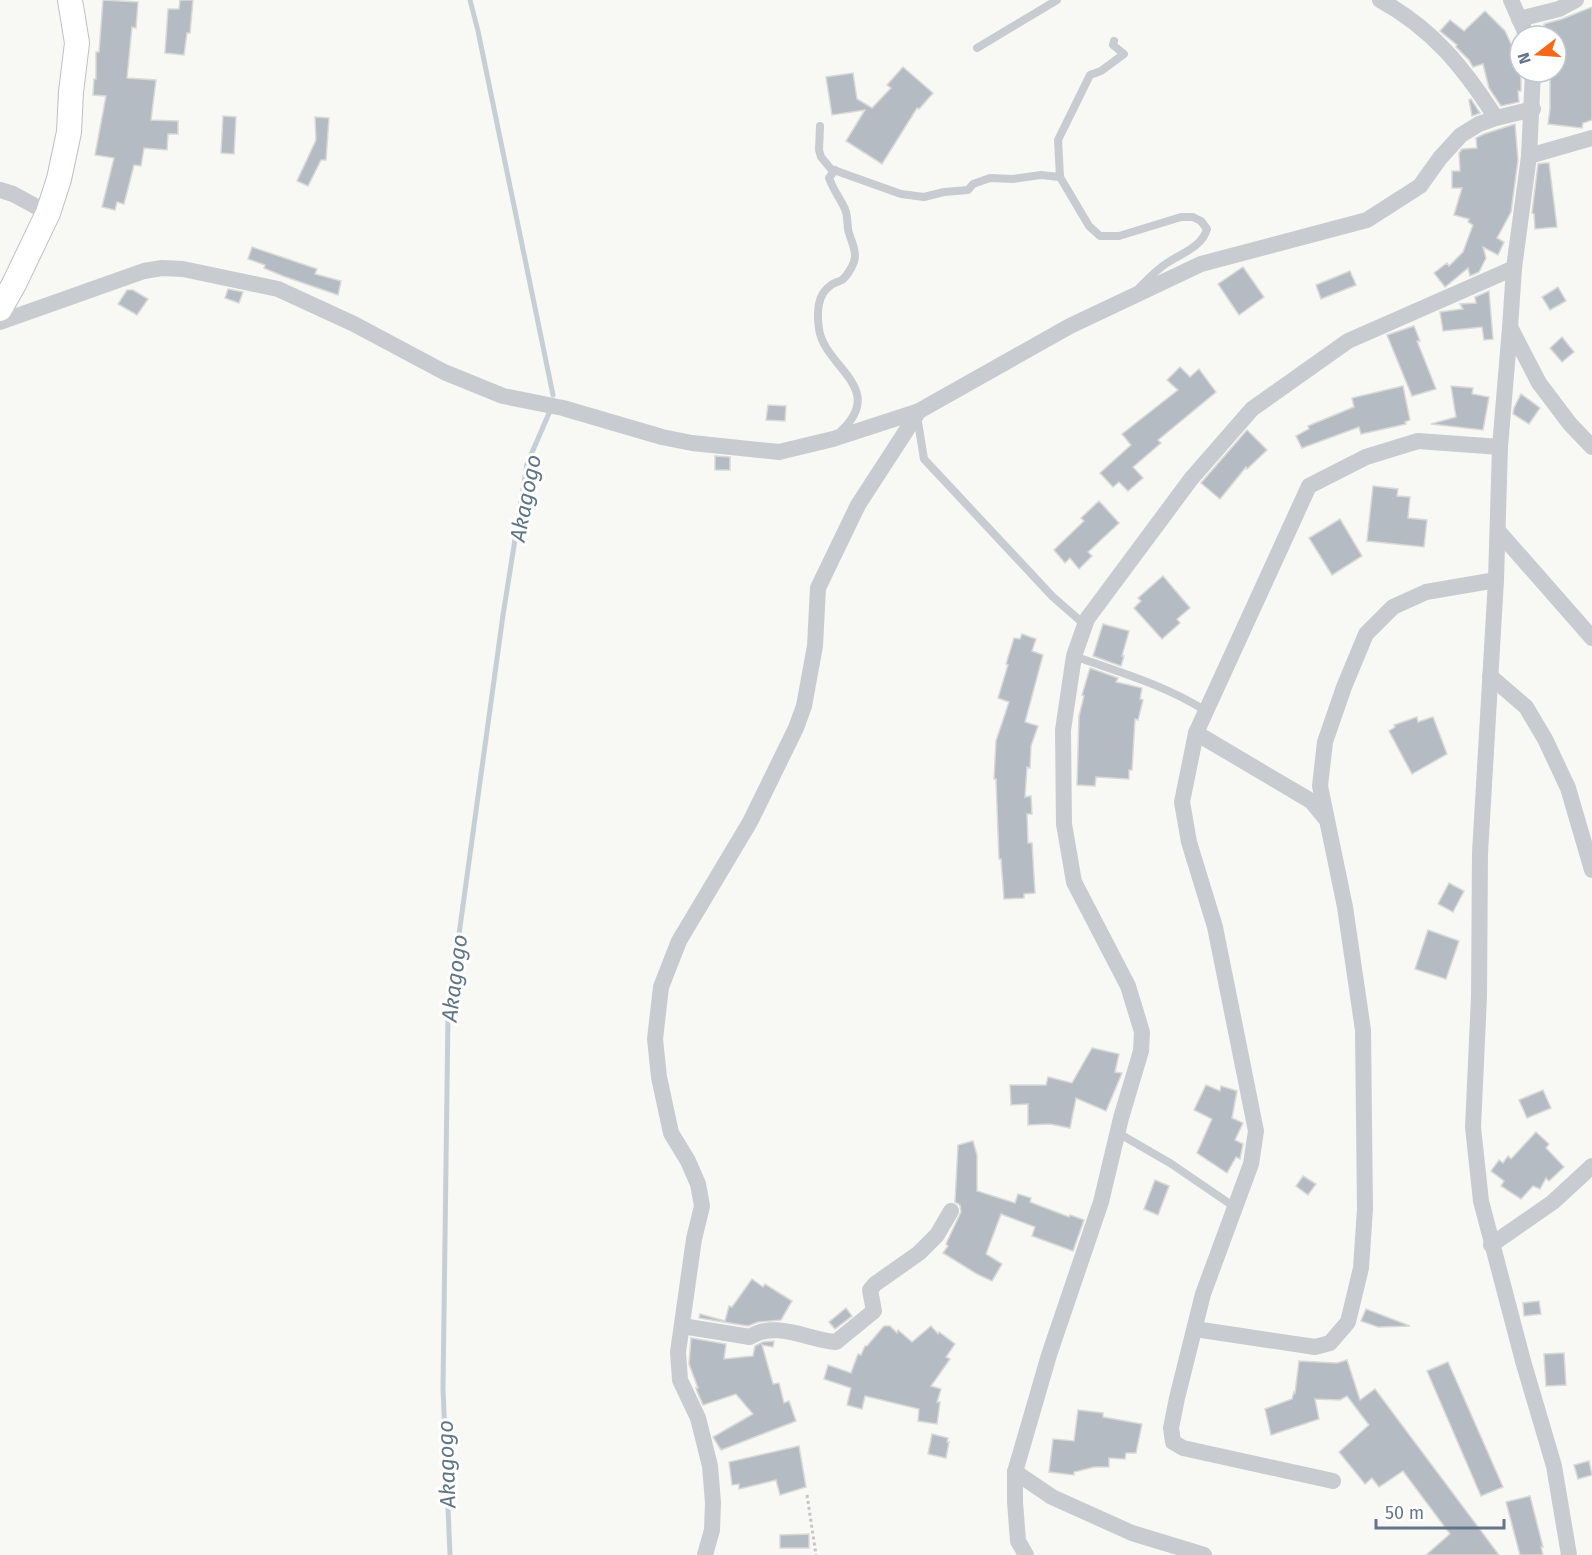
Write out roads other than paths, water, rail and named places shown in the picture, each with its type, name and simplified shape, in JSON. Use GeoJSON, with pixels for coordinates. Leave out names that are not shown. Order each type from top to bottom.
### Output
{"type":"FeatureCollection","features":[{"type":"Feature","properties":{"kind":"main road"},"geometry":{"type":"LineString","coordinates":[[0,309],[48,213],[59,179],[69,132],[77,43],[70,0]]}},
{"type":"Feature","properties":{"kind":"street"},"geometry":{"type":"LineString","coordinates":[[1380,0],[1402,12],[1432,36],[1470,78],[1496,118]]}},
{"type":"Feature","properties":{"kind":"street"},"geometry":{"type":"LineString","coordinates":[[1511,0],[1521,24]]}},
{"type":"Feature","properties":{"kind":"street"},"geometry":{"type":"LineString","coordinates":[[1519,19],[1559,9],[1576,0]]}},
{"type":"Feature","properties":{"kind":"street"},"geometry":{"type":"LineString","coordinates":[[1533,84],[1529,156],[1514,268],[1500,447],[1496,580],[1480,853],[1479,997],[1473,1127],[1481,1201],[1491,1245],[1554,1466],[1569,1555]]}},
{"type":"Feature","properties":{"kind":"street"},"geometry":{"type":"LineString","coordinates":[[0,322],[144,271],[162,268],[183,269],[278,289],[354,324],[444,372],[503,396],[563,408],[662,437],[727,448],[779,452],[833,439],[918,413],[1070,326],[1202,264],[1367,220],[1419,186],[1461,135],[1479,124],[1533,109]]}},
{"type":"Feature","properties":{"kind":"street"},"geometry":{"type":"LineString","coordinates":[[1529,156],[1592,138]]}},
{"type":"Feature","properties":{"kind":"street"},"geometry":{"type":"LineString","coordinates":[[0,190],[48,213]]}},
{"type":"Feature","properties":{"kind":"street"},"geometry":{"type":"LineString","coordinates":[[1026,1555],[1018,1541],[1014,1502],[1015,1472],[1049,1355],[1101,1202],[1139,1063],[1142,1032],[1128,986],[1074,882],[1064,824],[1063,730],[1074,656],[1087,619],[1191,479],[1252,409],[1348,341],[1514,268]]}},
{"type":"Feature","properties":{"kind":"street"},"geometry":{"type":"LineString","coordinates":[[1510,328],[1539,383],[1570,424],[1592,447]]}},
{"type":"Feature","properties":{"kind":"street"},"geometry":{"type":"LineString","coordinates":[[705,1555],[712,1530],[713,1503],[710,1467],[698,1418],[680,1380],[678,1352],[694,1239],[702,1206],[698,1184],[688,1161],[671,1133],[659,1077],[655,1039],[661,987],[679,941],[750,822],[796,728],[804,706],[815,646],[818,588],[858,505],[918,413]]}},
{"type":"Feature","properties":{"kind":"street"},"geometry":{"type":"LineString","coordinates":[[1333,1481],[1183,1448],[1173,1442],[1171,1428],[1176,1398],[1203,1294],[1251,1164],[1256,1131],[1215,927],[1189,842],[1182,802],[1196,733],[1309,486],[1366,457],[1418,441],[1500,447]]}},
{"type":"Feature","properties":{"kind":"street"},"geometry":{"type":"LineString","coordinates":[[1498,532],[1592,638]]}},
{"type":"Feature","properties":{"kind":"street"},"geometry":{"type":"LineString","coordinates":[[1195,1329],[1315,1347],[1330,1343],[1348,1322],[1361,1268],[1365,1209],[1363,1030],[1345,907],[1326,820],[1315,794],[1325,742],[1366,634],[1393,607],[1426,592],[1496,580]]}},
{"type":"Feature","properties":{"kind":"street"},"geometry":{"type":"LineString","coordinates":[[1490,676],[1526,707],[1545,739],[1568,788],[1592,870]]}},
{"type":"Feature","properties":{"kind":"street"},"geometry":{"type":"LineString","coordinates":[[1196,733],[1315,794]]}},
{"type":"Feature","properties":{"kind":"street"},"geometry":{"type":"LineString","coordinates":[[1491,1245],[1553,1202],[1592,1166]]}},
{"type":"Feature","properties":{"kind":"street"},"geometry":{"type":"LineString","coordinates":[[682,1326],[750,1336],[766,1330],[791,1332],[836,1342],[874,1311],[870,1290],[874,1284],[919,1253],[937,1235],[951,1211]]}},
{"type":"Feature","properties":{"kind":"street"},"geometry":{"type":"LineString","coordinates":[[1015,1472],[1052,1497],[1132,1533],[1204,1555]]}},
{"type":"Feature","properties":{"kind":"lane"},"geometry":{"type":"LineString","coordinates":[[977,48],[1057,0]]}},
{"type":"Feature","properties":{"kind":"lane"},"geometry":{"type":"LineString","coordinates":[[1114,41],[1114,47],[1124,54],[1101,71],[1090,75],[1058,140],[1060,177],[1089,226],[1100,236],[1119,236],[1180,218],[1193,217],[1202,221],[1207,229],[1198,244],[1165,264],[1147,279],[1132,297]]}},
{"type":"Feature","properties":{"kind":"lane"},"geometry":{"type":"LineString","coordinates":[[820,126],[819,150],[826,164],[835,170],[901,195],[924,197],[968,190],[974,184],[990,178],[1013,179],[1041,175],[1060,177]]}},
{"type":"Feature","properties":{"kind":"lane"},"geometry":{"type":"LineString","coordinates":[[833,439],[849,424],[856,406],[857,391],[844,369],[828,351],[819,332],[818,314],[821,298],[828,286],[843,279],[855,259],[846,210],[829,178],[835,170]]}},
{"type":"Feature","properties":{"kind":"lane"},"geometry":{"type":"LineString","coordinates":[[918,413],[924,459],[1052,596],[1085,626]]}},
{"type":"Feature","properties":{"kind":"lane"},"geometry":{"type":"LineString","coordinates":[[1074,656],[1143,680],[1189,700],[1206,711]]}},
{"type":"Feature","properties":{"kind":"lane"},"geometry":{"type":"LineString","coordinates":[[1118,1133],[1170,1163],[1236,1208]]}},
{"type":"Feature","properties":{"kind":"waterway","name":"Akagogo"},"geometry":{"type":"LineString","coordinates":[[470,0],[553,395]]}},
{"type":"Feature","properties":{"kind":"waterway","name":"Akagogo"},"geometry":{"type":"LineString","coordinates":[[450,1555],[443,1389],[448,1014],[503,615],[527,464],[550,411]]}}]}
